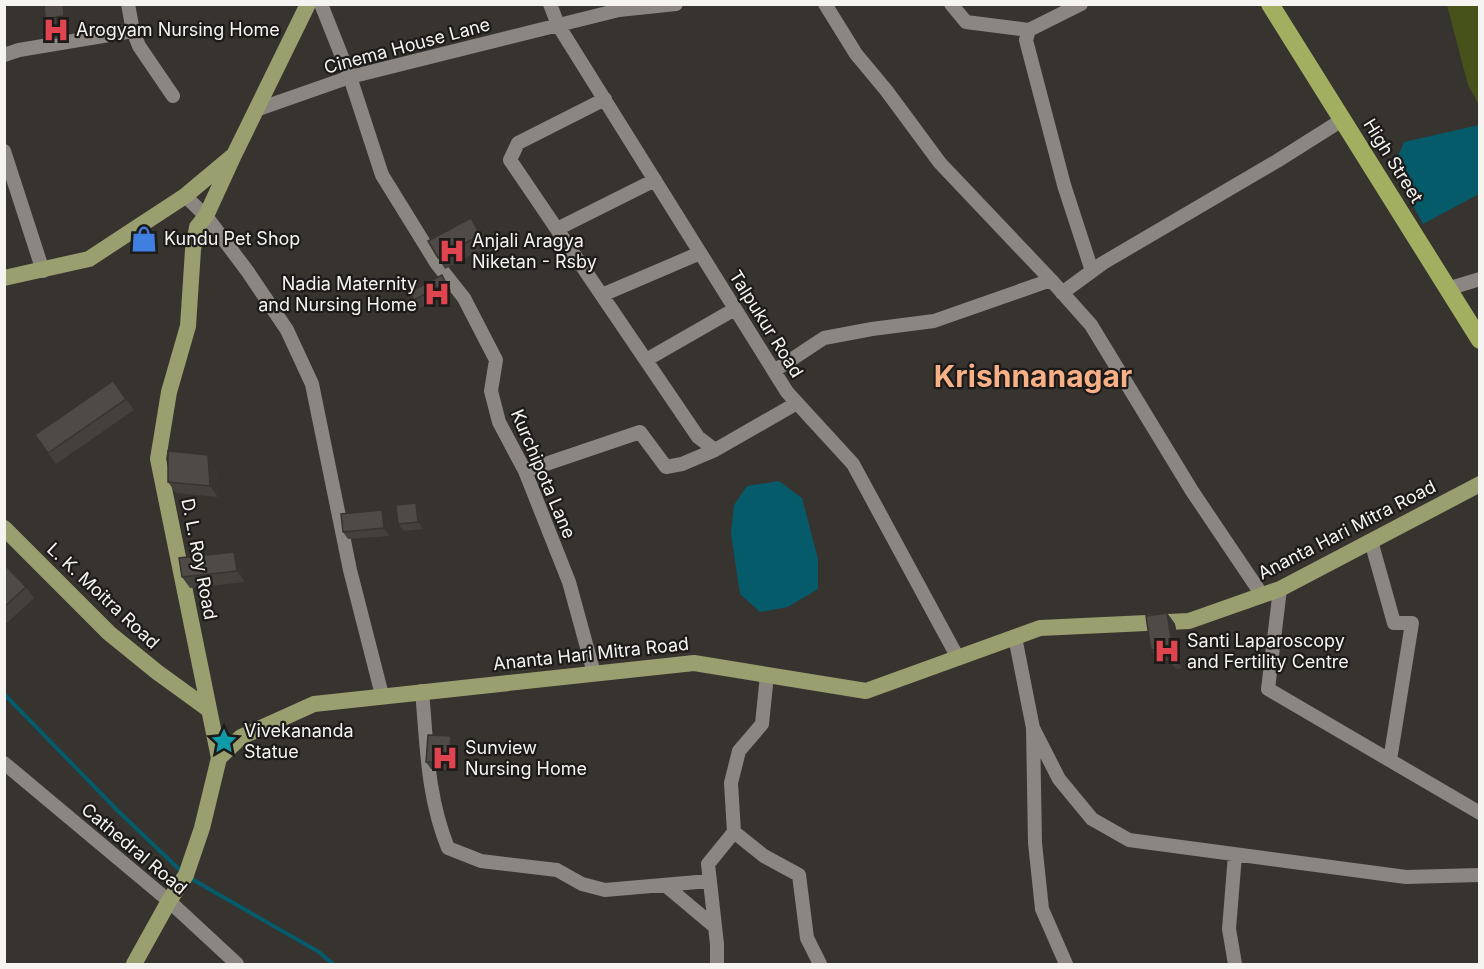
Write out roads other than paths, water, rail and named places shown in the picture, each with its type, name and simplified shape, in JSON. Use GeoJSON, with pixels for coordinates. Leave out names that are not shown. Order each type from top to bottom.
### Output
{"type":"FeatureCollection","features":[{"type":"Feature","properties":{"kind":"highway","name":"High Street"},"geometry":{"type":"LineString","coordinates":[[1270,4],[1479,340]]}},
{"type":"Feature","properties":{"kind":"main road","name":"D. L. Roy Road"},"geometry":{"type":"LineString","coordinates":[[134,964],[186,875],[199,838],[219,758],[158,459],[169,392],[188,326],[193,250],[197,227],[206,216],[309,4]]}},
{"type":"Feature","properties":{"kind":"main road"},"geometry":{"type":"LineString","coordinates":[[4,278],[89,259],[185,196],[234,155]]}},
{"type":"Feature","properties":{"kind":"main road","name":"Ananta Hari Mitra Road"},"geometry":{"type":"LineString","coordinates":[[219,758],[241,736],[314,704],[694,663],[866,691],[1040,628],[1189,621],[1280,589],[1479,484]]}},
{"type":"Feature","properties":{"kind":"main road","name":"L. K. Moitra Road"},"geometry":{"type":"LineString","coordinates":[[4,528],[109,633],[208,709]]}},
{"type":"Feature","properties":{"kind":"street"},"geometry":{"type":"LineString","coordinates":[[128,4],[133,31],[139,46],[173,96]]}},
{"type":"Feature","properties":{"kind":"street","name":"Kurchipota Lane"},"geometry":{"type":"LineString","coordinates":[[321,4],[350,77],[382,175],[436,264],[465,298],[495,360],[491,391],[499,422],[525,471],[570,582],[594,673]]}},
{"type":"Feature","properties":{"kind":"street","name":"Talpukur Road"},"geometry":{"type":"LineString","coordinates":[[549,4],[558,25],[787,392],[853,464],[958,658]]}},
{"type":"Feature","properties":{"kind":"street","name":"Cinema House Lane"},"geometry":{"type":"LineString","coordinates":[[256,110],[350,77],[619,10],[676,4]]}},
{"type":"Feature","properties":{"kind":"street"},"geometry":{"type":"LineString","coordinates":[[825,4],[856,54],[940,163],[1051,279],[1091,325],[1192,491],[1262,595]]}},
{"type":"Feature","properties":{"kind":"street"},"geometry":{"type":"LineString","coordinates":[[951,4],[966,22],[1029,30],[1081,4]]}},
{"type":"Feature","properties":{"kind":"street"},"geometry":{"type":"LineString","coordinates":[[1029,30],[1026,40],[1064,185],[1092,271]]}},
{"type":"Feature","properties":{"kind":"street"},"geometry":{"type":"LineString","coordinates":[[4,55],[19,50],[133,31]]}},
{"type":"Feature","properties":{"kind":"street"},"geometry":{"type":"LineString","coordinates":[[604,99],[518,143],[510,160],[698,437],[715,450]]}},
{"type":"Feature","properties":{"kind":"street"},"geometry":{"type":"LineString","coordinates":[[1062,293],[1103,263],[1277,161],[1342,120]]}},
{"type":"Feature","properties":{"kind":"street"},"geometry":{"type":"LineString","coordinates":[[4,151],[44,270]]}},
{"type":"Feature","properties":{"kind":"street"},"geometry":{"type":"LineString","coordinates":[[557,230],[655,180]]}},
{"type":"Feature","properties":{"kind":"street"},"geometry":{"type":"LineString","coordinates":[[185,196],[206,216],[287,330],[312,384],[350,570],[382,695]]}},
{"type":"Feature","properties":{"kind":"street"},"geometry":{"type":"LineString","coordinates":[[602,295],[700,253]]}},
{"type":"Feature","properties":{"kind":"street"},"geometry":{"type":"LineString","coordinates":[[774,371],[825,338],[934,321],[1051,279]]}},
{"type":"Feature","properties":{"kind":"street"},"geometry":{"type":"LineString","coordinates":[[1447,288],[1479,279]]}},
{"type":"Feature","properties":{"kind":"street"},"geometry":{"type":"LineString","coordinates":[[646,360],[735,309]]}},
{"type":"Feature","properties":{"kind":"street"},"geometry":{"type":"LineString","coordinates":[[525,471],[640,432],[666,467],[682,464],[715,450],[797,402]]}},
{"type":"Feature","properties":{"kind":"street"},"geometry":{"type":"LineString","coordinates":[[1371,541],[1394,623],[1412,623],[1390,760]]}},
{"type":"Feature","properties":{"kind":"street"},"geometry":{"type":"LineString","coordinates":[[1280,589],[1268,689],[1479,813]]}},
{"type":"Feature","properties":{"kind":"street"},"geometry":{"type":"LineString","coordinates":[[1015,637],[1033,728],[1035,843],[1042,909],[1066,964]]}},
{"type":"Feature","properties":{"kind":"street"},"geometry":{"type":"LineString","coordinates":[[717,964],[708,864],[734,832],[731,783],[739,751],[762,724],[766,675]]}},
{"type":"Feature","properties":{"kind":"street"},"geometry":{"type":"LineString","coordinates":[[422,691],[427,769],[439,824],[448,848],[480,861],[557,870],[582,884],[605,890],[709,881]]}},
{"type":"Feature","properties":{"kind":"street"},"geometry":{"type":"LineString","coordinates":[[1033,728],[1059,779],[1092,819],[1129,840],[1406,877],[1479,874]]}},
{"type":"Feature","properties":{"kind":"street","name":"Cathedral Road"},"geometry":{"type":"LineString","coordinates":[[4,763],[169,901],[237,964]]}},
{"type":"Feature","properties":{"kind":"street"},"geometry":{"type":"LineString","coordinates":[[734,832],[764,856],[799,875],[807,938],[820,964]]}},
{"type":"Feature","properties":{"kind":"street"},"geometry":{"type":"LineString","coordinates":[[1235,855],[1229,929],[1235,964]]}},
{"type":"Feature","properties":{"kind":"street"},"geometry":{"type":"LineString","coordinates":[[664,885],[715,927]]}},
{"type":"Feature","properties":{"kind":"water"},"geometry":{"type":"Polygon","coordinates":[[[1479,125],[1479,194],[1423,224],[1393,168],[1404,142],[1479,125]]]}},
{"type":"Feature","properties":{"kind":"water"},"geometry":{"type":"Polygon","coordinates":[[[779,481],[802,498],[818,559],[818,589],[788,607],[760,612],[740,594],[731,534],[734,505],[747,486],[779,481]]]}},
{"type":"Feature","properties":{"kind":"waterway"},"geometry":{"type":"LineString","coordinates":[[4,694],[118,811],[182,872]]}},
{"type":"Feature","properties":{"kind":"waterway"},"geometry":{"type":"LineString","coordinates":[[190,878],[319,952],[333,964]]}},
{"type":"Feature","properties":{"kind":"place","name":"Arogyam Nursing Home"},"geometry":{"type":"Point","coordinates":[56,30]}},
{"type":"Feature","properties":{"kind":"place","name":"Kundu Pet Shop"},"geometry":{"type":"Point","coordinates":[144,239]}},
{"type":"Feature","properties":{"kind":"place","name":"Anjali Aragya Niketan - Rsby"},"geometry":{"type":"Point","coordinates":[452,251]}},
{"type":"Feature","properties":{"kind":"place","name":"Nadia Maternity and Nursing Home"},"geometry":{"type":"Point","coordinates":[437,294]}},
{"type":"Feature","properties":{"kind":"place","name":"Santi Laparoscopy and Fertility Centre"},"geometry":{"type":"Point","coordinates":[1167,651]}},
{"type":"Feature","properties":{"kind":"place","name":"Vivekananda Statue"},"geometry":{"type":"Point","coordinates":[224,741]}},
{"type":"Feature","properties":{"kind":"place","name":"Sunview Nursing Home"},"geometry":{"type":"Point","coordinates":[445,758]}},
{"type":"Feature","properties":{"kind":"district","name":"Krishnanagar"},"geometry":{"type":"Point","coordinates":[1033,377]}}]}
